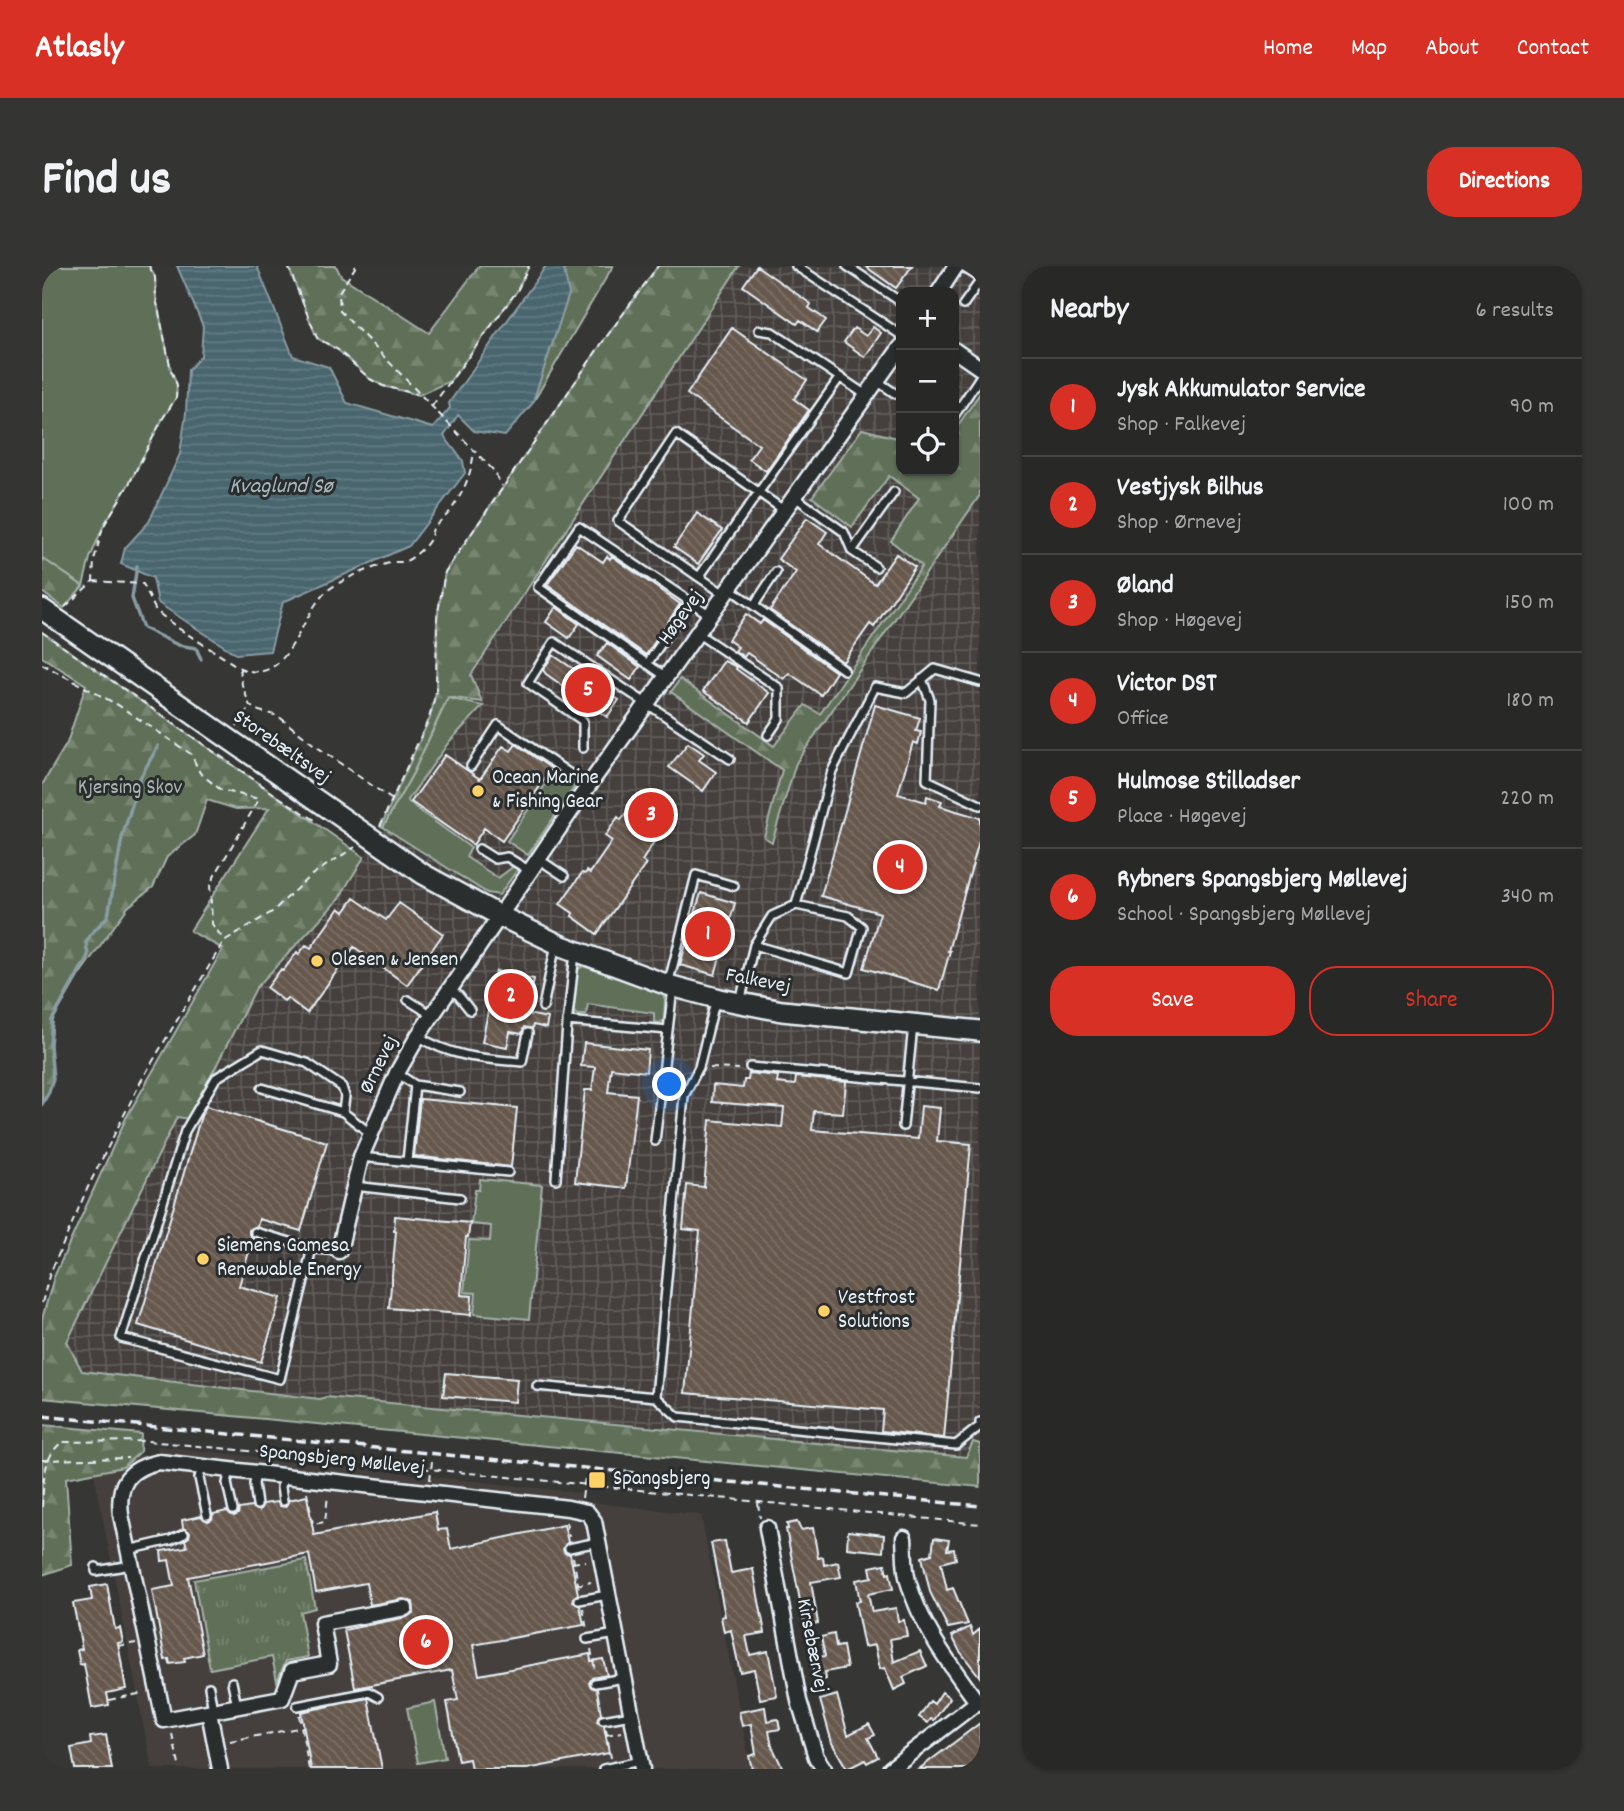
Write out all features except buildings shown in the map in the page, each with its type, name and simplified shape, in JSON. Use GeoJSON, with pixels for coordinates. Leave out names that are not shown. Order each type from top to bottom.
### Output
{"type":"FeatureCollection","features":[{"type":"Feature","properties":{"kind":"street"},"geometry":{"type":"LineString","coordinates":[[943,287],[958,266]]}},
{"type":"Feature","properties":{"kind":"street","name":"Høgevej"},"geometry":{"type":"LineString","coordinates":[[500,916],[647,703],[899,350]]}},
{"type":"Feature","properties":{"kind":"street"},"geometry":{"type":"LineString","coordinates":[[959,354],[980,368]]}},
{"type":"Feature","properties":{"kind":"street","name":"Storebæltsvej"},"geometry":{"type":"LineString","coordinates":[[49,614],[422,874],[500,916]]}},
{"type":"Feature","properties":{"kind":"street","name":"Falkevej"},"geometry":{"type":"LineString","coordinates":[[500,916],[575,952],[671,986],[717,998],[782,1011],[980,1031]]}},
{"type":"Feature","properties":{"kind":"street","name":"Ørnevej"},"geometry":{"type":"LineString","coordinates":[[339,1251],[361,1157],[397,1073],[418,1036],[500,916]]}},
{"type":"Feature","properties":{"kind":"street","name":"Spangsbjerg Møllevej"},"geometry":{"type":"LineString","coordinates":[[142,1465],[159,1462],[580,1510]]}},
{"type":"Feature","properties":{"kind":"street"},"geometry":{"type":"LineString","coordinates":[[142,1465],[124,1481],[118,1498],[164,1720],[282,1698],[292,1671],[329,1664],[322,1623],[405,1608]]}},
{"type":"Feature","properties":{"kind":"street"},"geometry":{"type":"LineString","coordinates":[[580,1510],[587,1512],[594,1521],[624,1678],[628,1723],[641,1765]]}},
{"type":"Feature","properties":{"kind":"street","name":"Kirsebærvej"},"geometry":{"type":"LineString","coordinates":[[767,1528],[799,1701],[816,1757],[824,1769]]}},
{"type":"Feature","properties":{"kind":"street"},"geometry":{"type":"LineString","coordinates":[[890,1769],[979,1701],[934,1642],[918,1608],[908,1579],[904,1538]]}},
{"type":"Feature","properties":{"kind":"street"},"geometry":{"type":"LineString","coordinates":[[211,1711],[220,1769]]}},
{"type":"Feature","properties":{"kind":"lane"},"geometry":{"type":"LineString","coordinates":[[796,266],[896,332]]}},
{"type":"Feature","properties":{"kind":"lane"},"geometry":{"type":"LineString","coordinates":[[847,266],[896,300]]}},
{"type":"Feature","properties":{"kind":"lane"},"geometry":{"type":"LineString","coordinates":[[958,266],[980,279],[963,305]]}},
{"type":"Feature","properties":{"kind":"lane"},"geometry":{"type":"LineString","coordinates":[[759,330],[772,332],[867,396]]}},
{"type":"Feature","properties":{"kind":"lane"},"geometry":{"type":"LineString","coordinates":[[699,577],[840,377]]}},
{"type":"Feature","properties":{"kind":"lane"},"geometry":{"type":"LineString","coordinates":[[956,413],[980,377]]}},
{"type":"Feature","properties":{"kind":"lane"},"geometry":{"type":"LineString","coordinates":[[877,381],[896,394]]}},
{"type":"Feature","properties":{"kind":"lane"},"geometry":{"type":"LineString","coordinates":[[785,511],[676,435],[618,521],[699,577],[754,605],[844,670]]}},
{"type":"Feature","properties":{"kind":"lane"},"geometry":{"type":"LineString","coordinates":[[852,551],[894,492]]}},
{"type":"Feature","properties":{"kind":"lane"},"geometry":{"type":"LineString","coordinates":[[795,496],[844,532],[852,551],[876,567]]}},
{"type":"Feature","properties":{"kind":"lane"},"geometry":{"type":"LineString","coordinates":[[666,677],[538,587],[579,527],[710,615]]}},
{"type":"Feature","properties":{"kind":"lane"},"geometry":{"type":"LineString","coordinates":[[754,605],[776,572]]}},
{"type":"Feature","properties":{"kind":"lane"},"geometry":{"type":"LineString","coordinates":[[647,664],[690,601]]}},
{"type":"Feature","properties":{"kind":"lane"},"geometry":{"type":"LineString","coordinates":[[697,633],[779,688],[779,719],[768,735]]}},
{"type":"Feature","properties":{"kind":"lane"},"geometry":{"type":"LineString","coordinates":[[583,748],[583,721],[528,683],[554,642],[730,759]]}},
{"type":"Feature","properties":{"kind":"lane"},"geometry":{"type":"LineString","coordinates":[[796,905],[832,771],[875,687],[906,692],[935,669],[980,682]]}},
{"type":"Feature","properties":{"kind":"lane"},"geometry":{"type":"LineString","coordinates":[[922,679],[930,700],[927,780],[980,805]]}},
{"type":"Feature","properties":{"kind":"lane"},"geometry":{"type":"LineString","coordinates":[[471,766],[498,725],[589,786]]}},
{"type":"Feature","properties":{"kind":"lane"},"geometry":{"type":"LineString","coordinates":[[479,849],[495,859],[507,857],[564,876]]}},
{"type":"Feature","properties":{"kind":"lane"},"geometry":{"type":"LineString","coordinates":[[655,1141],[671,986],[696,875],[734,886]]}},
{"type":"Feature","properties":{"kind":"lane"},"geometry":{"type":"LineString","coordinates":[[740,1003],[754,945],[772,916],[796,905],[848,916],[862,927],[849,973],[754,945]]}},
{"type":"Feature","properties":{"kind":"lane"},"geometry":{"type":"LineString","coordinates":[[543,1007],[556,943]]}},
{"type":"Feature","properties":{"kind":"lane"},"geometry":{"type":"LineString","coordinates":[[556,1179],[567,1021],[575,952]]}},
{"type":"Feature","properties":{"kind":"lane"},"geometry":{"type":"LineString","coordinates":[[449,989],[458,995],[470,1010]]}},
{"type":"Feature","properties":{"kind":"lane"},"geometry":{"type":"LineString","coordinates":[[656,1397],[684,1096],[699,1067],[717,998]]}},
{"type":"Feature","properties":{"kind":"lane"},"geometry":{"type":"LineString","coordinates":[[408,1000],[432,1015]]}},
{"type":"Feature","properties":{"kind":"lane"},"geometry":{"type":"LineString","coordinates":[[567,1021],[668,1030]]}},
{"type":"Feature","properties":{"kind":"lane"},"geometry":{"type":"LineString","coordinates":[[903,1126],[913,1025]]}},
{"type":"Feature","properties":{"kind":"lane"},"geometry":{"type":"LineString","coordinates":[[418,1036],[445,1051],[483,1059],[522,1062],[528,1033]]}},
{"type":"Feature","properties":{"kind":"lane"},"geometry":{"type":"LineString","coordinates":[[312,1248],[280,1378],[121,1338],[185,1131],[216,1078],[262,1050],[307,1063],[342,1087],[345,1096],[342,1112]]}},
{"type":"Feature","properties":{"kind":"lane"},"geometry":{"type":"LineString","coordinates":[[750,1068],[980,1088]]}},
{"type":"Feature","properties":{"kind":"lane"},"geometry":{"type":"LineString","coordinates":[[397,1073],[415,1085],[460,1091]]}},
{"type":"Feature","properties":{"kind":"lane"},"geometry":{"type":"LineString","coordinates":[[407,1161],[415,1085]]}},
{"type":"Feature","properties":{"kind":"lane"},"geometry":{"type":"LineString","coordinates":[[262,1088],[342,1112],[371,1133]]}},
{"type":"Feature","properties":{"kind":"lane"},"geometry":{"type":"LineString","coordinates":[[361,1157],[508,1172]]}},
{"type":"Feature","properties":{"kind":"lane"},"geometry":{"type":"LineString","coordinates":[[353,1186],[460,1198]]}},
{"type":"Feature","properties":{"kind":"lane"},"geometry":{"type":"LineString","coordinates":[[255,1232],[312,1248],[339,1251]]}},
{"type":"Feature","properties":{"kind":"lane"},"geometry":{"type":"LineString","coordinates":[[537,1385],[656,1397],[678,1417],[956,1444],[979,1426],[980,1422]]}},
{"type":"Feature","properties":{"kind":"lane"},"geometry":{"type":"LineString","coordinates":[[202,1467],[199,1478],[207,1515]]}},
{"type":"Feature","properties":{"kind":"lane"},"geometry":{"type":"LineString","coordinates":[[230,1470],[227,1483],[233,1510]]}},
{"type":"Feature","properties":{"kind":"lane"},"geometry":{"type":"LineString","coordinates":[[256,1473],[254,1484],[257,1506]]}},
{"type":"Feature","properties":{"kind":"lane"},"geometry":{"type":"LineString","coordinates":[[283,1476],[283,1501]]}},
{"type":"Feature","properties":{"kind":"lane"},"geometry":{"type":"LineString","coordinates":[[128,1550],[171,1540],[184,1534]]}},
{"type":"Feature","properties":{"kind":"lane"},"geometry":{"type":"LineString","coordinates":[[569,1548],[598,1542]]}},
{"type":"Feature","properties":{"kind":"lane"},"geometry":{"type":"LineString","coordinates":[[96,1567],[96,1571],[131,1565]]}},
{"type":"Feature","properties":{"kind":"lane"},"geometry":{"type":"LineString","coordinates":[[579,1600],[608,1595]]}},
{"type":"Feature","properties":{"kind":"lane"},"geometry":{"type":"LineString","coordinates":[[587,1639],[616,1634]]}},
{"type":"Feature","properties":{"kind":"lane"},"geometry":{"type":"LineString","coordinates":[[596,1683],[624,1678]]}},
{"type":"Feature","properties":{"kind":"lane"},"geometry":{"type":"LineString","coordinates":[[232,1682],[237,1706]]}},
{"type":"Feature","properties":{"kind":"lane"},"geometry":{"type":"LineString","coordinates":[[209,1687],[211,1711]]}},
{"type":"Feature","properties":{"kind":"lane"},"geometry":{"type":"LineString","coordinates":[[297,1706],[369,1692],[378,1697]]}},
{"type":"Feature","properties":{"kind":"lane"},"geometry":{"type":"LineString","coordinates":[[604,1720],[628,1723]]}},
{"type":"Feature","properties":{"kind":"lane"},"geometry":{"type":"LineString","coordinates":[[603,1769],[641,1765]]}},
{"type":"Feature","properties":{"kind":"path"},"geometry":{"type":"LineString","coordinates":[[49,614],[64,608],[93,581],[94,560],[103,527],[176,398],[177,385],[171,370],[156,298],[155,277],[149,266]]}},
{"type":"Feature","properties":{"kind":"path"},"geometry":{"type":"LineString","coordinates":[[288,266],[317,338],[338,350],[370,379],[383,386],[419,395]]}},
{"type":"Feature","properties":{"kind":"path"},"geometry":{"type":"LineString","coordinates":[[356,266],[339,292],[340,311],[495,471],[502,486]]}},
{"type":"Feature","properties":{"kind":"path"},"geometry":{"type":"LineString","coordinates":[[431,407],[517,291],[528,266]]}},
{"type":"Feature","properties":{"kind":"path"},"geometry":{"type":"LineString","coordinates":[[42,1303],[49,1276],[82,1200],[141,1081],[224,941],[272,912],[310,876],[370,838],[380,828],[429,718],[436,692],[437,618],[445,572],[502,486],[659,266]]}},
{"type":"Feature","properties":{"kind":"path"},"geometry":{"type":"LineString","coordinates":[[93,581],[143,584],[156,611],[178,628],[240,668],[247,671],[268,670],[281,662],[326,592],[348,579],[380,567],[407,561],[426,544],[432,531],[451,510],[465,485],[472,467],[474,450]]}},
{"type":"Feature","properties":{"kind":"path"},"geometry":{"type":"LineString","coordinates":[[42,664],[118,705],[191,754],[200,773],[221,790],[259,799],[210,884],[212,924],[224,941]]}},
{"type":"Feature","properties":{"kind":"path"},"geometry":{"type":"LineString","coordinates":[[240,668],[250,706],[278,716],[392,800]]}},
{"type":"Feature","properties":{"kind":"path"},"geometry":{"type":"LineString","coordinates":[[236,728],[250,706]]}},
{"type":"Feature","properties":{"kind":"path"},"geometry":{"type":"LineString","coordinates":[[699,1067],[750,1068]]}},
{"type":"Feature","properties":{"kind":"path"},"geometry":{"type":"LineString","coordinates":[[42,1507],[47,1459],[52,1450],[62,1442],[148,1441],[980,1524]]}},
{"type":"Feature","properties":{"kind":"path"},"geometry":{"type":"LineString","coordinates":[[42,1460],[125,1457],[142,1465]]}},
{"type":"Feature","properties":{"kind":"path"},"geometry":{"type":"LineString","coordinates":[[429,1492],[432,1461]]}},
{"type":"Feature","properties":{"kind":"path"},"geometry":{"type":"LineString","coordinates":[[580,1510],[585,1478]]}},
{"type":"Feature","properties":{"kind":"path"},"geometry":{"type":"LineString","coordinates":[[306,1488],[313,1524],[325,1522],[329,1481]]}},
{"type":"Feature","properties":{"kind":"path"},"geometry":{"type":"LineString","coordinates":[[572,1563],[601,1557]]}},
{"type":"Feature","properties":{"kind":"path"},"geometry":{"type":"LineString","coordinates":[[576,1585],[606,1579]]}},
{"type":"Feature","properties":{"kind":"path"},"geometry":{"type":"LineString","coordinates":[[118,1646],[147,1640]]}},
{"type":"Feature","properties":{"kind":"path"},"geometry":{"type":"LineString","coordinates":[[109,1700],[158,1690]]}},
{"type":"Feature","properties":{"kind":"path"},"geometry":{"type":"LineString","coordinates":[[297,1706],[309,1769]]}},
{"type":"Feature","properties":{"kind":"path"},"geometry":{"type":"LineString","coordinates":[[169,1719],[180,1769]]}},
{"type":"Feature","properties":{"kind":"path"},"geometry":{"type":"LineString","coordinates":[[604,1720],[613,1767]]}},
{"type":"Feature","properties":{"kind":"path"},"geometry":{"type":"LineString","coordinates":[[606,1735],[628,1723]]}},
{"type":"Feature","properties":{"kind":"path"},"geometry":{"type":"LineString","coordinates":[[226,1742],[302,1727]]}},
{"type":"Feature","properties":{"kind":"shaded area"},"geometry":{"type":"Polygon","coordinates":[[[739,266],[980,266],[980,1444],[973,1442],[966,1457],[326,1397],[320,1399],[82,1371],[67,1342],[177,1117],[189,1118],[256,988],[364,857],[482,702],[471,676],[739,266]]]}},
{"type":"Feature","properties":{"kind":"shaded area"},"geometry":{"type":"Polygon","coordinates":[[[158,1446],[581,1493],[580,1501],[701,1515],[751,1769],[152,1769],[90,1453],[156,1455],[158,1446]]]}},
{"type":"Feature","properties":{"kind":"green space"},"geometry":{"type":"Polygon","coordinates":[[[42,266],[149,266],[155,277],[156,298],[171,370],[177,385],[176,398],[103,527],[90,558],[83,586],[42,558],[42,266]]]}},
{"type":"Feature","properties":{"kind":"green space"},"geometry":{"type":"Polygon","coordinates":[[[288,266],[336,266],[341,276],[429,333],[479,266],[529,266],[517,291],[450,381],[419,395],[383,386],[370,379],[338,350],[317,338],[288,266]]]}},
{"type":"Feature","properties":{"kind":"green space"},"geometry":{"type":"Polygon","coordinates":[[[545,266],[613,266],[532,404],[569,294],[544,269],[545,266]]]}},
{"type":"Feature","properties":{"kind":"green space"},"geometry":{"type":"Polygon","coordinates":[[[658,266],[739,266],[471,675],[482,702],[448,697],[413,773],[383,827],[381,826],[430,718],[436,692],[437,618],[445,572],[658,266]]]}},
{"type":"Feature","properties":{"kind":"green space"},"geometry":{"type":"Polygon","coordinates":[[[980,393],[980,495],[796,763],[772,842],[764,837],[782,770],[671,692],[680,679],[774,746],[805,705],[820,714],[922,566],[891,541],[919,498],[889,476],[852,527],[812,497],[862,429],[896,438],[896,476],[959,476],[959,424],[980,393]]]}},
{"type":"Feature","properties":{"kind":"green space"},"geometry":{"type":"Polygon","coordinates":[[[42,558],[83,586],[64,608],[42,592],[42,558]]]}},
{"type":"Feature","properties":{"kind":"green space","name":"Kjersing Skov"},"geometry":{"type":"Polygon","coordinates":[[[42,632],[364,857],[338,900],[256,988],[189,1119],[177,1117],[67,1342],[82,1371],[320,1399],[326,1397],[966,1457],[973,1442],[980,1444],[980,1487],[42,1398],[42,1319],[54,1277],[126,1118],[223,949],[190,931],[269,808],[236,809],[207,800],[195,835],[167,857],[153,887],[128,907],[79,975],[53,1020],[50,1045],[53,1079],[42,1104],[42,785],[67,743],[86,685],[42,657],[42,632]]]}},
{"type":"Feature","properties":{"kind":"green space"},"geometry":{"type":"Polygon","coordinates":[[[448,698],[483,706],[449,742],[408,800],[471,848],[466,857],[498,878],[514,866],[518,869],[499,895],[487,893],[383,827],[413,773],[448,698]]]}},
{"type":"Feature","properties":{"kind":"green space"},"geometry":{"type":"Polygon","coordinates":[[[554,772],[575,786],[528,855],[507,841],[554,772]]]}},
{"type":"Feature","properties":{"kind":"green space"},"geometry":{"type":"Polygon","coordinates":[[[583,966],[661,991],[665,1000],[664,1020],[660,1023],[654,1022],[654,1013],[588,1004],[586,1015],[577,1015],[573,1011],[577,970],[583,966]]]}},
{"type":"Feature","properties":{"kind":"green space"},"geometry":{"type":"Polygon","coordinates":[[[480,1179],[542,1185],[529,1319],[474,1314],[476,1293],[464,1292],[469,1240],[490,1241],[491,1226],[471,1224],[475,1190],[479,1190],[480,1179]]]}},
{"type":"Feature","properties":{"kind":"green space"},"geometry":{"type":"Polygon","coordinates":[[[42,1425],[141,1434],[140,1452],[123,1467],[66,1478],[72,1565],[42,1575],[42,1425]]]}},
{"type":"Feature","properties":{"kind":"green space"},"geometry":{"type":"Polygon","coordinates":[[[306,1560],[315,1608],[300,1612],[308,1657],[286,1661],[277,1681],[272,1657],[210,1669],[194,1580],[306,1560]]]}},
{"type":"Feature","properties":{"kind":"green space"},"geometry":{"type":"Polygon","coordinates":[[[435,1702],[445,1758],[418,1763],[407,1708],[435,1702]]]}},
{"type":"Feature","properties":{"kind":"water","name":"Kvaglund Sø"},"geometry":{"type":"Polygon","coordinates":[[[177,266],[257,266],[293,356],[329,367],[347,403],[433,428],[450,408],[449,403],[546,266],[566,266],[564,270],[569,294],[532,404],[505,436],[474,431],[458,415],[444,436],[463,461],[465,473],[409,546],[283,602],[270,651],[236,654],[158,603],[153,578],[121,564],[125,548],[149,522],[180,454],[188,370],[201,356],[203,326],[177,266]]]}},
{"type":"Feature","properties":{"kind":"waterway"},"geometry":{"type":"LineString","coordinates":[[137,566],[132,598],[143,628],[178,645],[196,648],[201,659]]}},
{"type":"Feature","properties":{"kind":"waterway"},"geometry":{"type":"LineString","coordinates":[[42,1104],[53,1079],[50,1045],[52,1020],[88,956],[86,943],[90,935],[108,916],[122,838],[140,778],[158,746]]}},
{"type":"Feature","properties":{"kind":"railway"},"geometry":{"type":"LineString","coordinates":[[42,1416],[980,1506]]}},
{"type":"Feature","properties":{"kind":"place","name":"Hulmose Stilladser"},"geometry":{"type":"Point","coordinates":[588,690]}},
{"type":"Feature","properties":{"kind":"place","name":"Ocean Marine & Fishing Gear"},"geometry":{"type":"Point","coordinates":[478,791]}},
{"type":"Feature","properties":{"kind":"place","name":"Øland"},"geometry":{"type":"Point","coordinates":[651,815]}},
{"type":"Feature","properties":{"kind":"place","name":"Victor DST"},"geometry":{"type":"Point","coordinates":[900,867]}},
{"type":"Feature","properties":{"kind":"place","name":"Jysk Akkumulator Service"},"geometry":{"type":"Point","coordinates":[708,934]}},
{"type":"Feature","properties":{"kind":"place","name":"Olesen & Jensen"},"geometry":{"type":"Point","coordinates":[317,961]}},
{"type":"Feature","properties":{"kind":"place","name":"Vestjysk Bilhus"},"geometry":{"type":"Point","coordinates":[511,996]}},
{"type":"Feature","properties":{"kind":"place","name":"Siemens Gamesa Renewable Energy"},"geometry":{"type":"Point","coordinates":[203,1259]}},
{"type":"Feature","properties":{"kind":"place","name":"Vestfrost Solutions"},"geometry":{"type":"Point","coordinates":[824,1311]}},
{"type":"Feature","properties":{"kind":"place","name":"Spangsbjerg"},"geometry":{"type":"Point","coordinates":[597,1480]}},
{"type":"Feature","properties":{"kind":"place","name":"Rybners Spangsbjerg Møllevej"},"geometry":{"type":"Point","coordinates":[426,1642]}}]}
